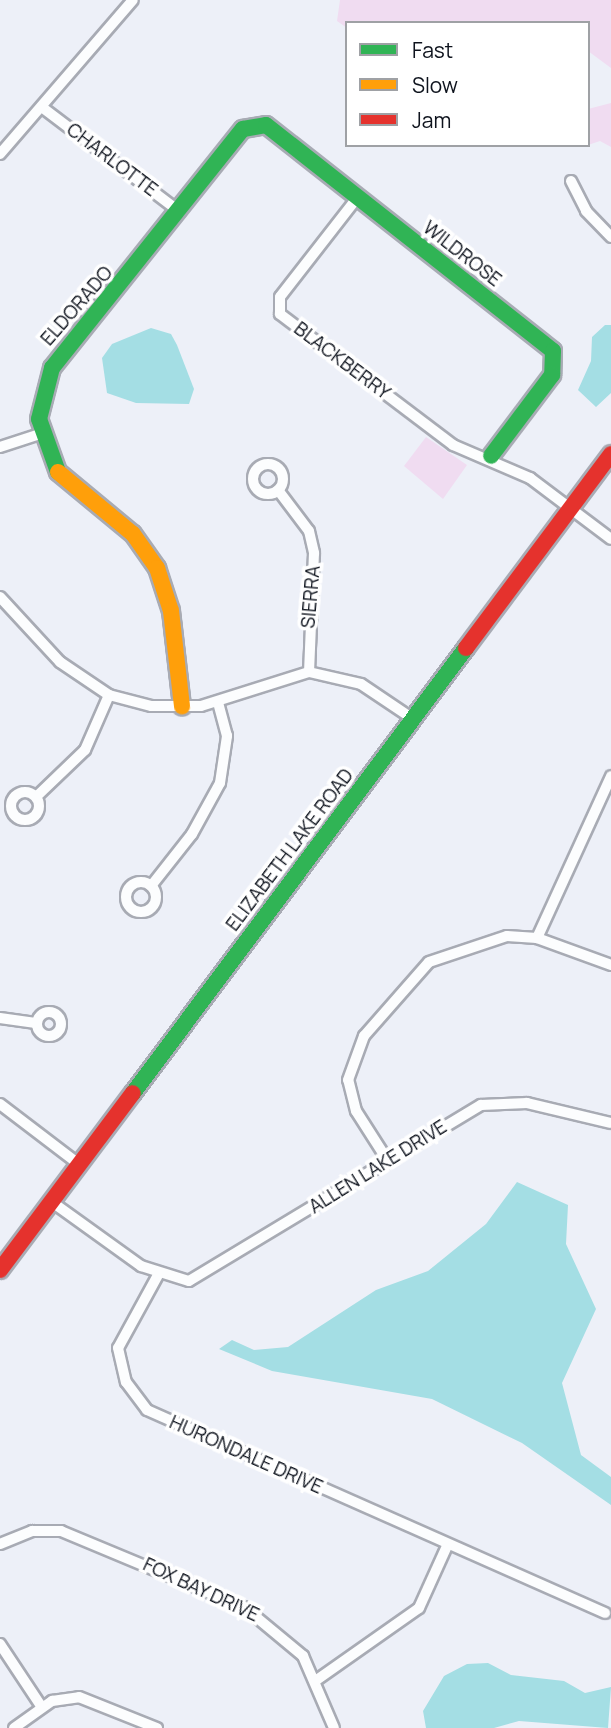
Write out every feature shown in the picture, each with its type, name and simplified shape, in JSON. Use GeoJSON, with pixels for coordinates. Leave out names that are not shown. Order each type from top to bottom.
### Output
{"type":"FeatureCollection","features":[{"type":"Feature","properties":{"kind":"street"},"geometry":{"type":"LineString","coordinates":[[0,153],[43,107],[133,0]]}},
{"type":"Feature","properties":{"kind":"street","name":"CHARLOTTE"},"geometry":{"type":"LineString","coordinates":[[43,107],[180,212]]}},
{"type":"Feature","properties":{"kind":"street","name":"ELDORADO"},"geometry":{"type":"LineString","coordinates":[[40,434],[52,368],[251,122]]}},
{"type":"Feature","properties":{"kind":"street","name":"WILDROSE"},"geometry":{"type":"LineString","coordinates":[[251,122],[357,198],[552,351],[561,363],[491,456]]}},
{"type":"Feature","properties":{"kind":"street"},"geometry":{"type":"LineString","coordinates":[[571,181],[586,211],[611,237]]}},
{"type":"Feature","properties":{"kind":"street","name":"BLACKBERRY"},"geometry":{"type":"LineString","coordinates":[[357,198],[280,297],[280,314],[453,445],[491,456]]}},
{"type":"Feature","properties":{"kind":"street"},"geometry":{"type":"LineString","coordinates":[[0,447],[40,434],[58,472],[133,534],[157,568],[171,611],[182,706]]}},
{"type":"Feature","properties":{"kind":"street","name":"ELIZABETH LAKE ROAD"},"geometry":{"type":"LineString","coordinates":[[0,1270],[611,454]]}},
{"type":"Feature","properties":{"kind":"street"},"geometry":{"type":"LineString","coordinates":[[491,456],[571,508],[611,539]]}},
{"type":"Feature","properties":{"kind":"street","name":"SIERRA"},"geometry":{"type":"LineString","coordinates":[[278,490],[309,531],[314,553],[309,672]]}},
{"type":"Feature","properties":{"kind":"street"},"geometry":{"type":"LineString","coordinates":[[0,597],[60,662],[109,695],[182,706],[218,702],[309,672],[361,684],[413,719]]}},
{"type":"Feature","properties":{"kind":"street"},"geometry":{"type":"LineString","coordinates":[[36,797],[85,750],[109,695]]}},
{"type":"Feature","properties":{"kind":"street"},"geometry":{"type":"LineString","coordinates":[[151,886],[192,834],[220,783],[227,736],[218,702]]}},
{"type":"Feature","properties":{"kind":"street"},"geometry":{"type":"LineString","coordinates":[[537,938],[611,776]]}},
{"type":"Feature","properties":{"kind":"street"},"geometry":{"type":"LineString","coordinates":[[388,1161],[350,1096],[353,1058],[364,1036],[429,962],[489,939],[537,938],[611,965]]}},
{"type":"Feature","properties":{"kind":"street"},"geometry":{"type":"LineString","coordinates":[[0,1018],[36,1023]]}},
{"type":"Feature","properties":{"kind":"street","name":"ALLEN LAKE DRIVE"},"geometry":{"type":"LineString","coordinates":[[158,1275],[188,1281],[207,1274],[481,1105],[527,1103],[611,1123]]}},
{"type":"Feature","properties":{"kind":"street"},"geometry":{"type":"LineString","coordinates":[[0,1104],[80,1165]]}},
{"type":"Feature","properties":{"kind":"street"},"geometry":{"type":"LineString","coordinates":[[52,1202],[158,1275]]}},
{"type":"Feature","properties":{"kind":"street","name":"HURONDALE DRIVE"},"geometry":{"type":"LineString","coordinates":[[158,1275],[118,1348],[126,1382],[148,1410],[447,1546],[604,1613]]}},
{"type":"Feature","properties":{"kind":"street","name":"FOX BAY DRIVE"},"geometry":{"type":"LineString","coordinates":[[0,1544],[44,1523],[104,1545],[244,1606],[289,1641],[318,1679],[334,1728]]}},
{"type":"Feature","properties":{"kind":"street"},"geometry":{"type":"LineString","coordinates":[[318,1679],[419,1608],[447,1546]]}},
{"type":"Feature","properties":{"kind":"street"},"geometry":{"type":"LineString","coordinates":[[0,1644],[41,1706]]}},
{"type":"Feature","properties":{"kind":"street"},"geometry":{"type":"LineString","coordinates":[[14,1728],[41,1706],[91,1699],[157,1728]]}},
{"type":"Feature","properties":{"kind":"shaded area"},"geometry":{"type":"Polygon","coordinates":[[[340,0],[611,0],[611,68],[590,52],[590,21],[345,21],[345,27],[337,21],[340,0]]]}},
{"type":"Feature","properties":{"kind":"shaded area"},"geometry":{"type":"Polygon","coordinates":[[[611,103],[611,147],[600,141],[590,144],[590,108],[611,103]]]}},
{"type":"Feature","properties":{"kind":"shaded area"},"geometry":{"type":"Polygon","coordinates":[[[426,437],[467,465],[443,499],[404,466],[426,437]]]}},
{"type":"Feature","properties":{"kind":"water"},"geometry":{"type":"Polygon","coordinates":[[[605,325],[611,325],[611,393],[596,407],[578,390],[591,361],[592,337],[605,325]]]}},
{"type":"Feature","properties":{"kind":"water"},"geometry":{"type":"Polygon","coordinates":[[[151,328],[171,334],[177,345],[194,389],[189,404],[136,403],[107,393],[102,358],[112,344],[151,328]]]}},
{"type":"Feature","properties":{"kind":"water"},"geometry":{"type":"Polygon","coordinates":[[[517,1182],[568,1205],[566,1244],[596,1309],[562,1383],[581,1455],[611,1477],[611,1505],[522,1443],[432,1399],[272,1371],[219,1349],[232,1340],[254,1350],[288,1347],[376,1290],[428,1271],[486,1224],[517,1182]]]}},
{"type":"Feature","properties":{"kind":"water"},"geometry":{"type":"Polygon","coordinates":[[[488,1663],[511,1675],[564,1681],[585,1693],[611,1687],[608,1728],[519,1721],[494,1728],[426,1728],[423,1711],[444,1676],[467,1664],[488,1663]]]}},
{"type":"Feature","properties":{"kind":"traffic: fast"},"geometry":{"type":"LineString","coordinates":[[58,472],[39,419],[52,368],[243,129],[266,125],[553,351],[552,375],[491,456]]}},
{"type":"Feature","properties":{"kind":"traffic: fast"},"geometry":{"type":"LineString","coordinates":[[133,1093],[466,648]]}},
{"type":"Feature","properties":{"kind":"traffic: slow"},"geometry":{"type":"LineString","coordinates":[[58,472],[133,534],[157,568],[171,611],[182,706]]}},
{"type":"Feature","properties":{"kind":"traffic: jam"},"geometry":{"type":"LineString","coordinates":[[466,648],[611,454]]}},
{"type":"Feature","properties":{"kind":"traffic: jam"},"geometry":{"type":"LineString","coordinates":[[0,1270],[133,1093]]}}]}
